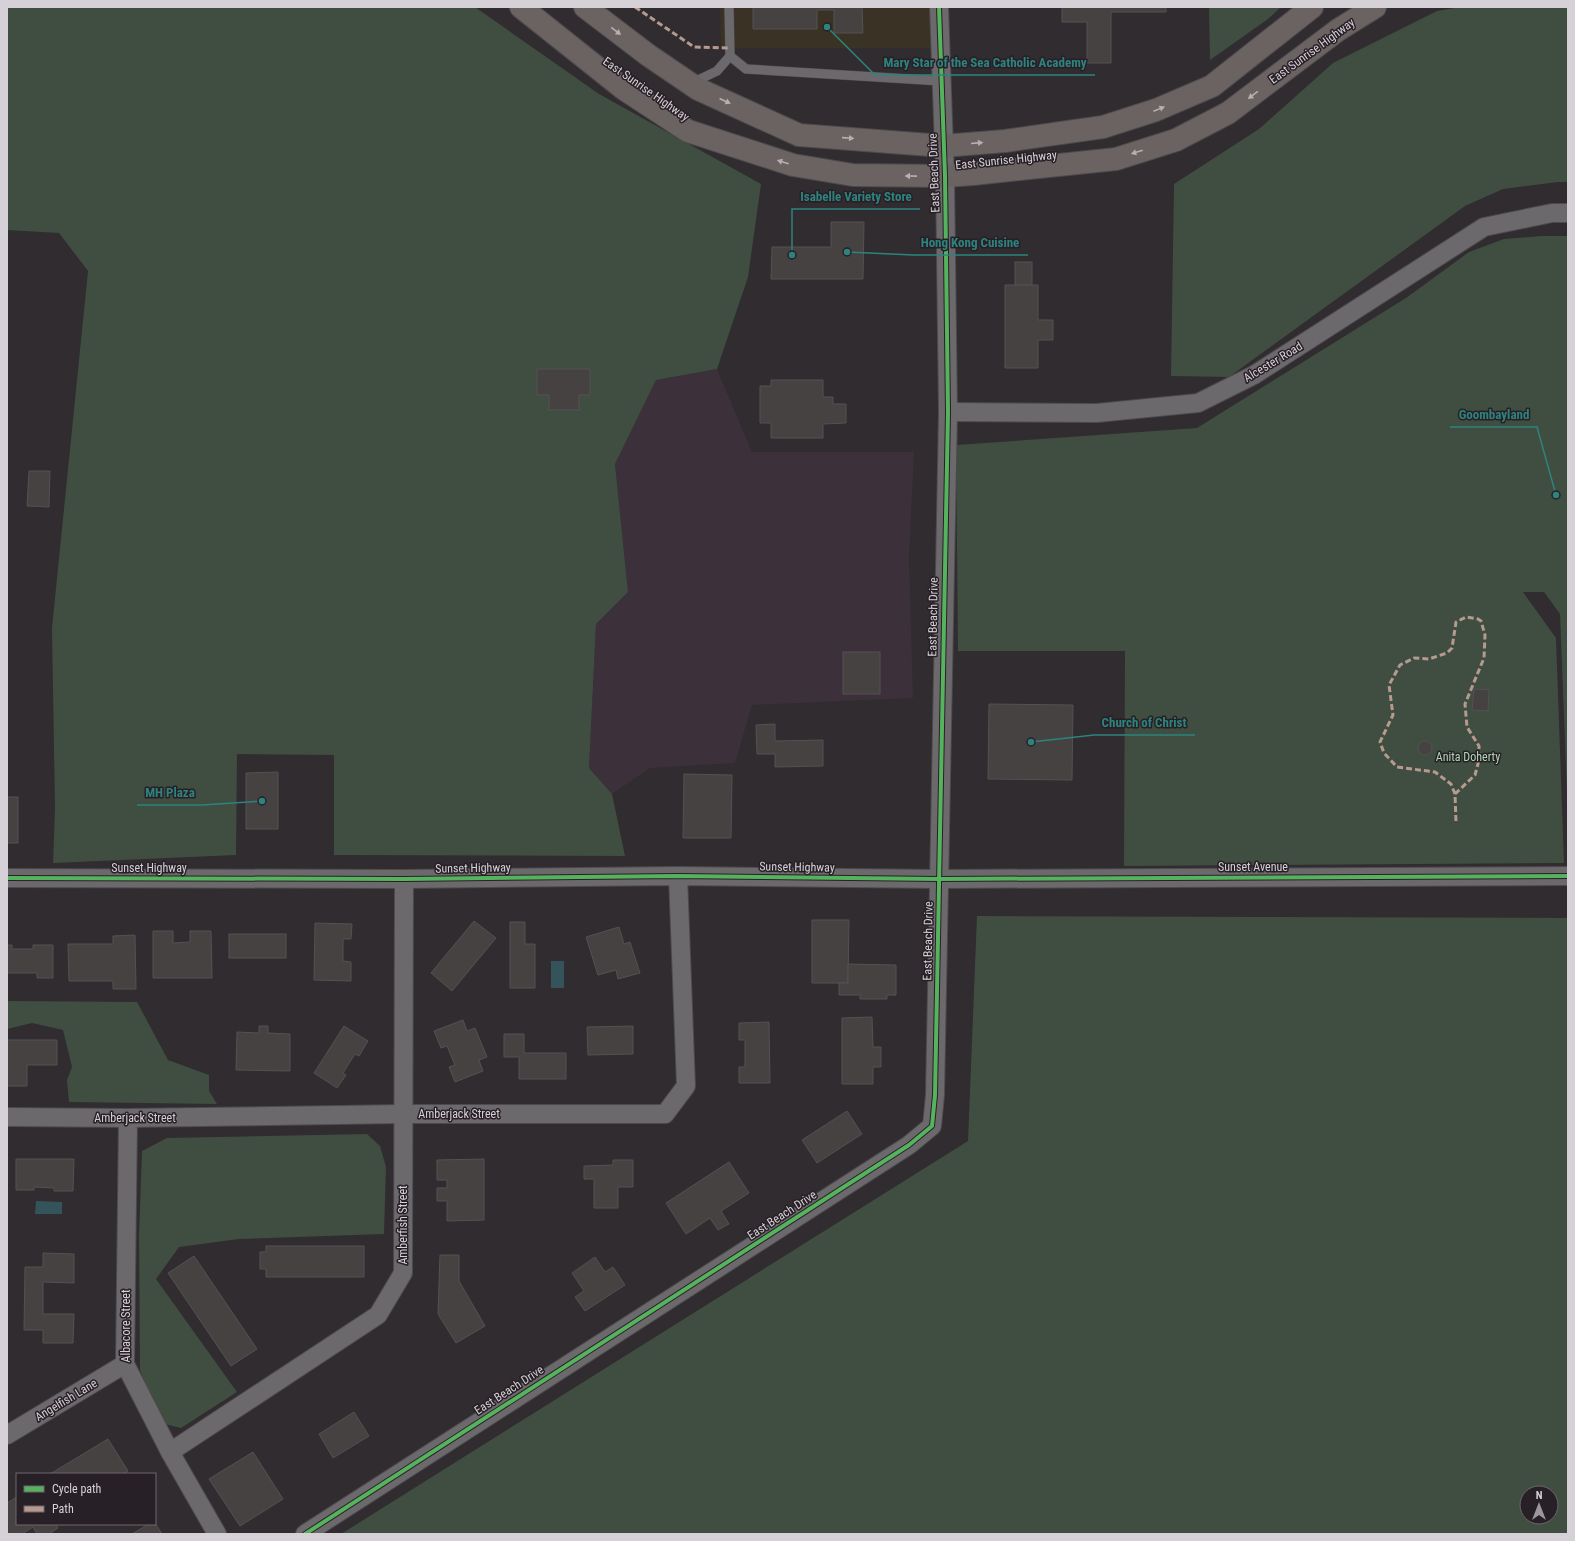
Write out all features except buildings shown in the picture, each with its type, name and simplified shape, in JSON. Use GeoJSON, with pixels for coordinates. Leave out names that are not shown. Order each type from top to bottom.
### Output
{"type":"FeatureCollection","features":[{"type":"Feature","properties":{"kind":"main road","name":"East Sunrise Highway"},"geometry":{"type":"LineString","coordinates":[[521,7],[624,89],[688,131],[793,165],[853,175],[945,176],[1116,159],[1176,140],[1228,113],[1338,30],[1376,7]]}},
{"type":"Feature","properties":{"kind":"main road","name":"East Sunrise Highway"},"geometry":{"type":"LineString","coordinates":[[585,7],[648,55],[698,89],[799,135],[943,146],[1005,141],[1103,127],[1156,110],[1212,86],[1312,7]]}},
{"type":"Feature","properties":{"kind":"street","name":"East Beach Drive"},"geometry":{"type":"LineString","coordinates":[[305,1534],[910,1145],[932,1126],[935,1095],[948,412],[945,176],[939,7]]}},
{"type":"Feature","properties":{"kind":"street","name":"Alcester Road"},"geometry":{"type":"LineString","coordinates":[[948,412],[1097,413],[1198,403],[1254,375],[1484,227],[1552,213],[1568,213]]}},
{"type":"Feature","properties":{"kind":"street","name":"Sunset Highway"},"geometry":{"type":"LineString","coordinates":[[7,878],[404,879],[678,876],[939,879]]}},
{"type":"Feature","properties":{"kind":"street","name":"Amberjack Street"},"geometry":{"type":"LineString","coordinates":[[7,1117],[128,1118],[403,1114],[665,1114],[686,1086],[678,876]]}},
{"type":"Feature","properties":{"kind":"street","name":"Sunset Avenue"},"geometry":{"type":"LineString","coordinates":[[939,879],[1568,876]]}},
{"type":"Feature","properties":{"kind":"street","name":"Amberfish Street"},"geometry":{"type":"LineString","coordinates":[[170,1452],[378,1315],[403,1273],[404,879]]}},
{"type":"Feature","properties":{"kind":"street","name":"Albacore Street"},"geometry":{"type":"LineString","coordinates":[[128,1118],[125,1364],[170,1452],[217,1534]]}},
{"type":"Feature","properties":{"kind":"street","name":"Angelfish Lane"},"geometry":{"type":"LineString","coordinates":[[7,1435],[125,1364]]}},
{"type":"Feature","properties":{"kind":"lane"},"geometry":{"type":"LineString","coordinates":[[690,83],[717,71],[730,56],[729,7]]}},
{"type":"Feature","properties":{"kind":"lane"},"geometry":{"type":"LineString","coordinates":[[730,56],[746,69],[941,81]]}},
{"type":"Feature","properties":{"kind":"shaded area"},"geometry":{"type":"Polygon","coordinates":[[[720,7],[933,7],[933,48],[721,48],[720,7]]]}},
{"type":"Feature","properties":{"kind":"shaded area"},"geometry":{"type":"Polygon","coordinates":[[[717,369],[752,452],[914,452],[909,557],[913,698],[752,705],[735,763],[650,768],[612,794],[589,768],[596,624],[628,592],[615,464],[656,380],[717,369]]]}},
{"type":"Feature","properties":{"kind":"green space"},"geometry":{"type":"Polygon","coordinates":[[[7,7],[475,7],[599,94],[761,184],[748,277],[717,369],[656,380],[615,464],[628,592],[596,624],[589,768],[612,794],[625,856],[334,855],[334,755],[237,754],[236,855],[53,863],[55,809],[52,628],[88,271],[59,233],[7,230],[7,7]]]}},
{"type":"Feature","properties":{"kind":"green space"},"geometry":{"type":"Polygon","coordinates":[[[1209,7],[1281,7],[1268,19],[1210,60],[1209,7]]]}},
{"type":"Feature","properties":{"kind":"green space"},"geometry":{"type":"Polygon","coordinates":[[[1460,7],[1568,7],[1568,182],[1503,189],[1465,206],[1229,377],[1171,376],[1174,184],[1259,129],[1333,63],[1437,11],[1460,7]]]}},
{"type":"Feature","properties":{"kind":"green space","name":"Anita Doherty"},"geometry":{"type":"Polygon","coordinates":[[[1542,236],[1568,236],[1568,818],[1560,614],[1544,592],[1523,592],[1556,638],[1564,863],[1124,866],[1125,651],[958,651],[956,445],[1197,428],[1406,298],[1469,252],[1504,239],[1542,236]]]}},
{"type":"Feature","properties":{"kind":"green space"},"geometry":{"type":"Polygon","coordinates":[[[977,916],[1568,918],[1568,1534],[341,1534],[968,1141],[977,916]]]}},
{"type":"Feature","properties":{"kind":"green space"},"geometry":{"type":"Polygon","coordinates":[[[7,1001],[137,1002],[168,1060],[209,1075],[209,1091],[217,1104],[69,1102],[67,1080],[72,1067],[63,1030],[32,1023],[7,1029],[7,1001]]]}},
{"type":"Feature","properties":{"kind":"green space"},"geometry":{"type":"Polygon","coordinates":[[[367,1134],[380,1146],[386,1167],[384,1234],[239,1239],[179,1247],[156,1279],[237,1392],[181,1428],[160,1423],[140,1370],[139,1236],[142,1151],[167,1138],[367,1134]]]}},
{"type":"Feature","properties":{"kind":"water"},"geometry":{"type":"Polygon","coordinates":[[[551,961],[564,961],[564,988],[551,988],[551,961]]]}},
{"type":"Feature","properties":{"kind":"water"},"geometry":{"type":"Polygon","coordinates":[[[36,1201],[62,1202],[62,1214],[35,1214],[36,1201]]]}},
{"type":"Feature","properties":{"kind":"marked path"},"geometry":{"type":"LineString","coordinates":[[635,7],[694,47],[730,48]]}},
{"type":"Feature","properties":{"kind":"marked path"},"geometry":{"type":"LineString","coordinates":[[1455,794],[1475,775],[1479,760],[1479,746],[1467,727],[1465,704],[1484,658],[1485,635],[1481,621],[1466,617],[1456,622],[1452,648],[1447,653],[1429,659],[1414,658],[1400,665],[1389,685],[1393,715],[1380,742],[1384,753],[1397,767],[1435,772],[1451,784],[1455,794],[1456,822]]}},
{"type":"Feature","properties":{"kind":"cycle path"},"geometry":{"type":"LineString","coordinates":[[305,1534],[909,1145],[932,1126],[935,1095],[948,412],[945,176],[939,7]]}},
{"type":"Feature","properties":{"kind":"cycle path"},"geometry":{"type":"LineString","coordinates":[[7,878],[404,879],[678,876],[939,879],[1568,876]]}},
{"type":"Feature","properties":{"kind":"place","name":"Mary Star of the Sea Catholic Academy"},"geometry":{"type":"Point","coordinates":[827,27]}},
{"type":"Feature","properties":{"kind":"place","name":"Hong Kong Cuisine"},"geometry":{"type":"Point","coordinates":[847,252]}},
{"type":"Feature","properties":{"kind":"place","name":"Isabelle Variety Store"},"geometry":{"type":"Point","coordinates":[792,255]}},
{"type":"Feature","properties":{"kind":"place","name":"Goombayland"},"geometry":{"type":"Point","coordinates":[1556,495]}},
{"type":"Feature","properties":{"kind":"place","name":"Church of Christ"},"geometry":{"type":"Point","coordinates":[1031,742]}},
{"type":"Feature","properties":{"kind":"place","name":"MH Plaza"},"geometry":{"type":"Point","coordinates":[262,801]}}]}
